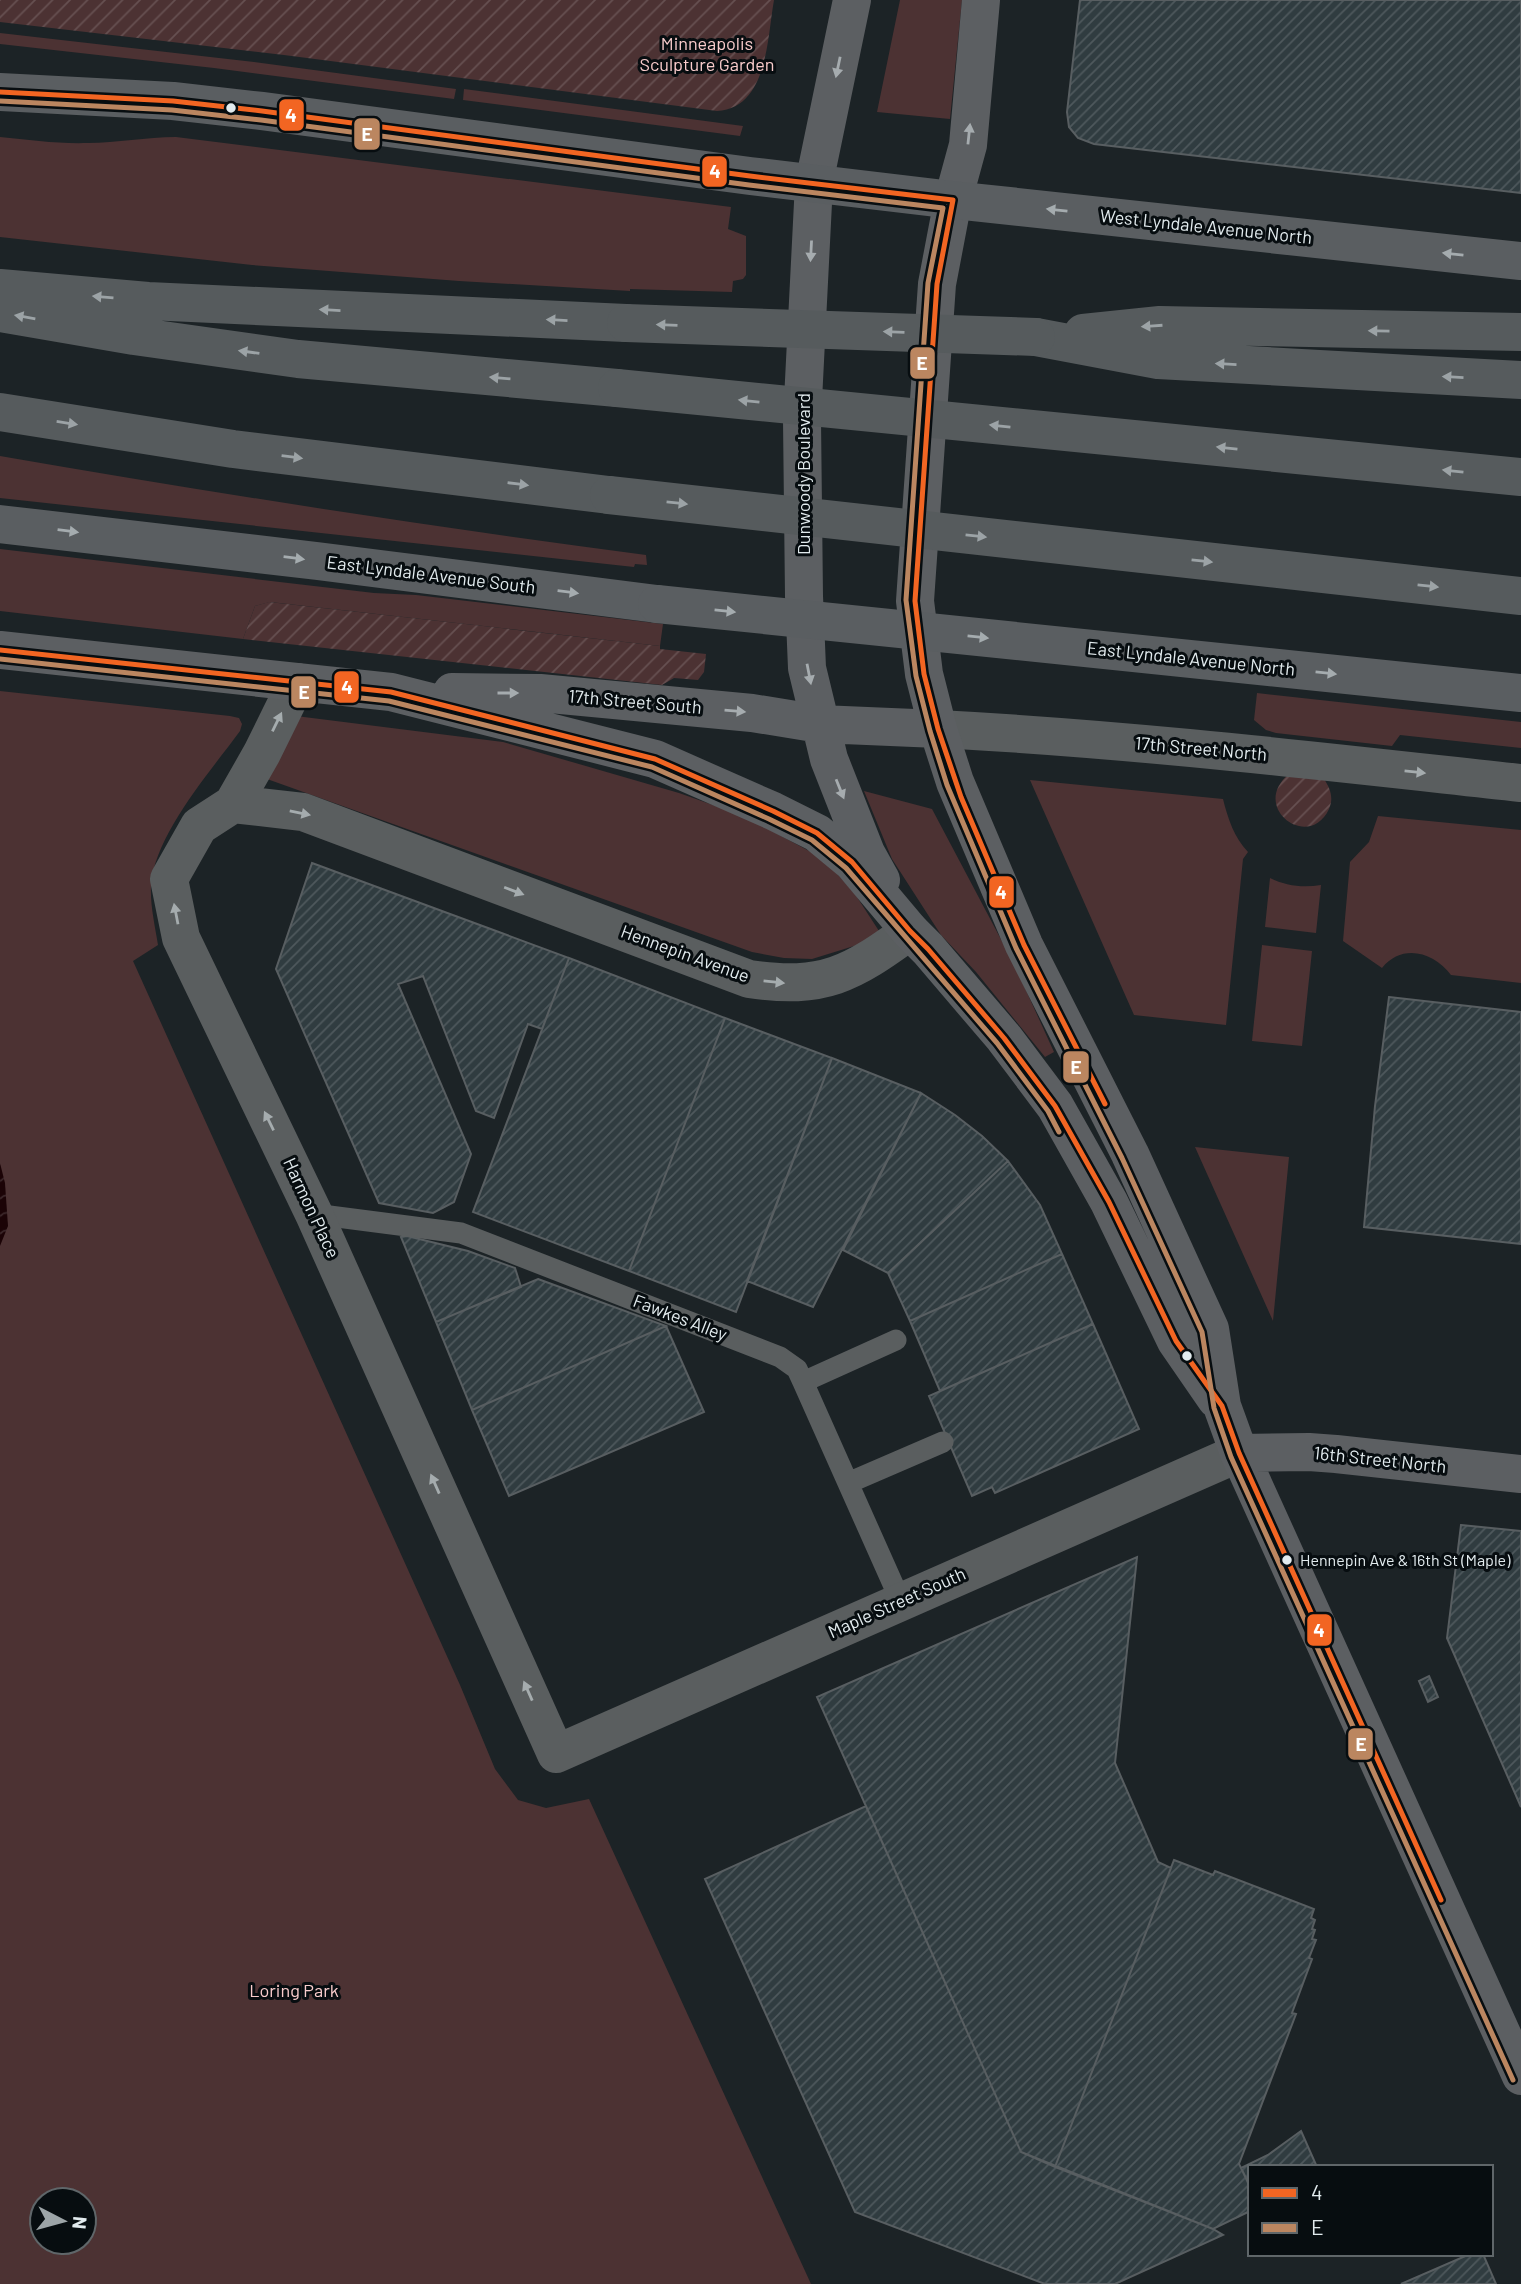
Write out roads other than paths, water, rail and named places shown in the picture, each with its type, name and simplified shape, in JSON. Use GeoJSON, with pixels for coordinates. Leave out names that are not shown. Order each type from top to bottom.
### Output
{"type":"FeatureCollection","features":[{"type":"Feature","properties":{"kind":"highway"},"geometry":{"type":"LineString","coordinates":[[0,288],[148,301],[626,323],[1036,337],[1160,325],[1521,332]]}},
{"type":"Feature","properties":{"kind":"highway"},"geometry":{"type":"LineString","coordinates":[[0,313],[134,336],[298,359],[1521,477]]}},
{"type":"Feature","properties":{"kind":"highway"},"geometry":{"type":"LineString","coordinates":[[1036,337],[1158,360],[1521,380]]}},
{"type":"Feature","properties":{"kind":"highway"},"geometry":{"type":"LineString","coordinates":[[0,412],[233,449],[609,495],[1521,597]]}},
{"type":"Feature","properties":{"kind":"main road","name":"Dunwoody Boulevard"},"geometry":{"type":"LineString","coordinates":[[852,0],[814,183],[802,420],[807,668],[829,760],[866,853],[910,931]]}},
{"type":"Feature","properties":{"kind":"main road"},"geometry":{"type":"LineString","coordinates":[[981,0],[968,145],[953,200],[937,284],[915,601],[924,674],[938,729],[955,782],[1024,945],[1130,1154],[1210,1329],[1222,1406],[1239,1453],[1521,2076]]}},
{"type":"Feature","properties":{"kind":"main road","name":"West Lyndale Avenue North"},"geometry":{"type":"LineString","coordinates":[[0,92],[173,101],[953,200],[1521,261]]}},
{"type":"Feature","properties":{"kind":"main road","name":"East Lyndale Avenue South"},"geometry":{"type":"LineString","coordinates":[[0,524],[657,604],[862,625]]}},
{"type":"Feature","properties":{"kind":"main road","name":"East Lyndale Avenue North"},"geometry":{"type":"LineString","coordinates":[[862,625],[1521,693]]}},
{"type":"Feature","properties":{"kind":"main road"},"geometry":{"type":"LineString","coordinates":[[0,650],[391,692],[655,759],[817,833],[852,862],[910,931],[928,948],[1004,1038],[1055,1106],[1109,1202],[1176,1341],[1222,1406]]}},
{"type":"Feature","properties":{"kind":"main road","name":"17th Street South"},"geometry":{"type":"LineString","coordinates":[[391,692],[540,693],[752,713],[820,724],[879,726]]}},
{"type":"Feature","properties":{"kind":"main road","name":"17th Street North"},"geometry":{"type":"LineString","coordinates":[[879,726],[938,729]]}},
{"type":"Feature","properties":{"kind":"main road","name":"16th Street North"},"geometry":{"type":"LineString","coordinates":[[1239,1453],[1336,1454],[1521,1474]]}},
{"type":"Feature","properties":{"kind":"street","name":"Harmon Place"},"geometry":{"type":"LineString","coordinates":[[297,682],[233,804],[198,826],[169,879],[181,938],[314,1214],[556,1754]]}},
{"type":"Feature","properties":{"kind":"street","name":"17th Street North"},"geometry":{"type":"LineString","coordinates":[[938,729],[1006,731],[1521,783]]}},
{"type":"Feature","properties":{"kind":"street","name":"Hennepin Avenue"},"geometry":{"type":"LineString","coordinates":[[233,804],[303,813],[749,979],[780,984],[816,982],[842,974],[872,958],[910,931]]}},
{"type":"Feature","properties":{"kind":"street","name":"Maple Street South"},"geometry":{"type":"LineString","coordinates":[[556,1754],[1239,1453]]}},
{"type":"Feature","properties":{"kind":"lane","name":"Fawkes Alley"},"geometry":{"type":"LineString","coordinates":[[314,1214],[461,1233],[780,1357],[797,1369],[901,1602]]}},
{"type":"Feature","properties":{"kind":"lane"},"geometry":{"type":"LineString","coordinates":[[803,1382],[896,1340]]}},
{"type":"Feature","properties":{"kind":"lane"},"geometry":{"type":"LineString","coordinates":[[848,1483],[943,1442]]}},
{"type":"Feature","properties":{"kind":"water"},"geometry":{"type":"Polygon","coordinates":[[[0,1163],[5,1183],[8,1226],[0,1246],[0,1163]]]}},
{"type":"Feature","properties":{"kind":"place","name":"Hennepin Ave & 16th St (Maple)"},"geometry":{"type":"Point","coordinates":[1287,1560]}},
{"type":"Feature","properties":{"kind":"park label","name":"Minneapolis Sculpture Garden"},"geometry":{"type":"Point","coordinates":[707,54]}},
{"type":"Feature","properties":{"kind":"park label","name":"Loring Park"},"geometry":{"type":"Point","coordinates":[294,1991]}}]}
